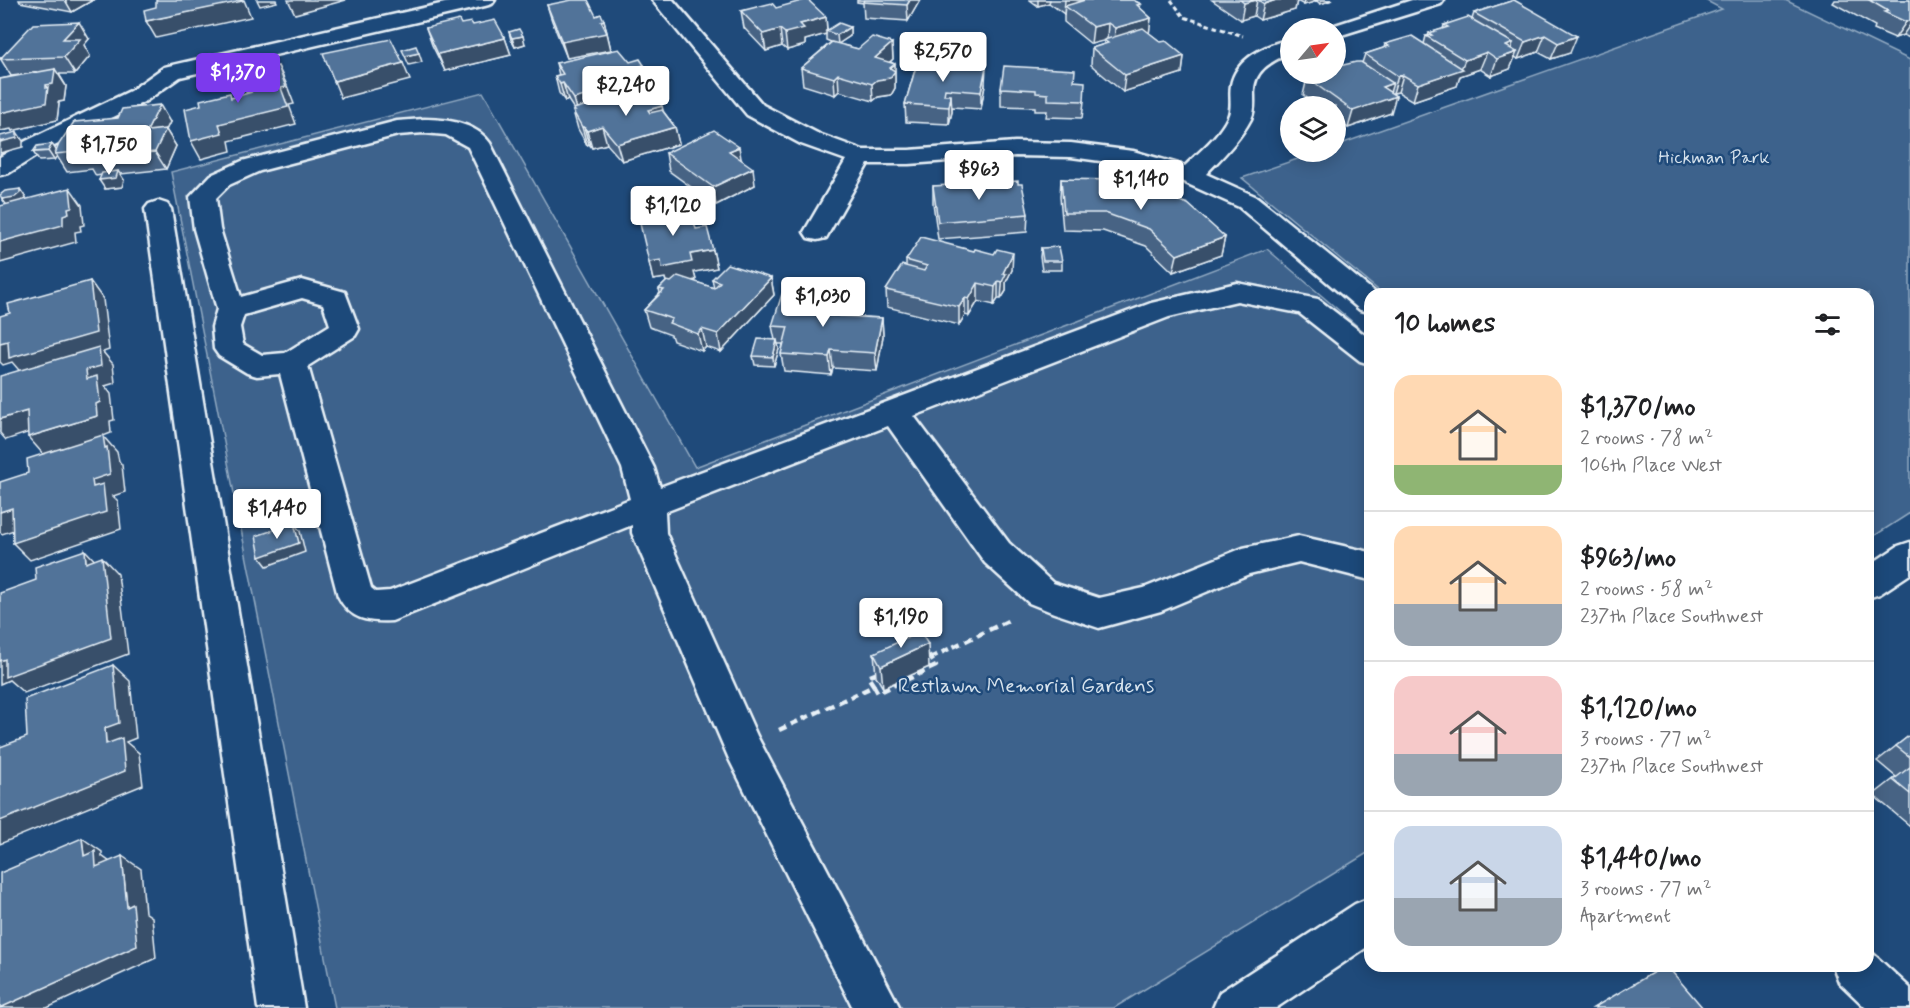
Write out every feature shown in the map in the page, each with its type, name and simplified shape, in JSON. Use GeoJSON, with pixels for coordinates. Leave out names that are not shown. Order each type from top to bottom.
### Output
{"type":"FeatureCollection","features":[{"type":"Feature","properties":{"kind":"street"},"geometry":{"type":"LineString","coordinates":[[0,168],[35,146],[138,96],[172,72],[485,0]]}},
{"type":"Feature","properties":{"kind":"street"},"geometry":{"type":"LineString","coordinates":[[1346,28],[1434,0]]}},
{"type":"Feature","properties":{"kind":"street"},"geometry":{"type":"LineString","coordinates":[[670,1],[755,110],[810,140],[860,157],[909,157],[1015,149],[1071,150],[1133,158],[1190,176],[1248,202],[1364,298]]}},
{"type":"Feature","properties":{"kind":"street"},"geometry":{"type":"LineString","coordinates":[[1190,176],[1216,148],[1241,115],[1242,84],[1251,66],[1280,50]]}},
{"type":"Feature","properties":{"kind":"street"},"geometry":{"type":"LineString","coordinates":[[231,309],[302,289],[335,298],[345,328],[292,362],[257,366],[229,349],[226,327],[231,309],[207,229],[203,197],[220,180],[251,166],[397,128],[445,126],[465,132],[478,143],[638,468],[648,505],[649,532],[744,747],[877,1008]]}},
{"type":"Feature","properties":{"kind":"street"},"geometry":{"type":"LineString","coordinates":[[817,232],[860,157]]}},
{"type":"Feature","properties":{"kind":"street"},"geometry":{"type":"LineString","coordinates":[[158,209],[281,1008]]}},
{"type":"Feature","properties":{"kind":"street"},"geometry":{"type":"LineString","coordinates":[[292,362],[356,596],[369,607],[392,606],[648,505],[1161,310],[1237,292],[1308,306],[1364,349]]}},
{"type":"Feature","properties":{"kind":"street"},"geometry":{"type":"LineString","coordinates":[[894,412],[997,553],[1041,593],[1053,599],[1100,613],[1149,601],[1243,562],[1299,549],[1364,565]]}},
{"type":"Feature","properties":{"kind":"street"},"geometry":{"type":"LineString","coordinates":[[1874,580],[1910,556]]}},
{"type":"Feature","properties":{"kind":"street"},"geometry":{"type":"LineString","coordinates":[[1236,1008],[1364,923]]}},
{"type":"Feature","properties":{"kind":"street"},"geometry":{"type":"LineString","coordinates":[[1861,972],[1899,1008]]}},
{"type":"Feature","properties":{"kind":"path"},"geometry":{"type":"LineString","coordinates":[[1171,0],[1184,17],[1280,49]]}},
{"type":"Feature","properties":{"kind":"path"},"geometry":{"type":"LineString","coordinates":[[930,658],[1053,599]]}},
{"type":"Feature","properties":{"kind":"path"},"geometry":{"type":"LineString","coordinates":[[888,668],[868,677],[878,693],[936,666],[926,650],[916,655]]}},
{"type":"Feature","properties":{"kind":"path"},"geometry":{"type":"LineString","coordinates":[[744,747],[874,686]]}},
{"type":"Feature","properties":{"kind":"green space","name":"Hickman Park"},"geometry":{"type":"Polygon","coordinates":[[[1705,0],[1785,0],[1910,60],[1910,513],[1874,536],[1874,288],[1376,288],[1242,178],[1289,162],[1346,162],[1346,142],[1722,9],[1705,0]]]}},
{"type":"Feature","properties":{"kind":"green space","name":"Restlawn Memorial Gardens"},"geometry":{"type":"Polygon","coordinates":[[[483,92],[695,467],[1267,249],[1364,332],[1364,855],[1114,1008],[335,1008],[171,172],[483,92]]]}},
{"type":"Feature","properties":{"kind":"building"},"geometry":{"type":"Polygon","coordinates":[[[156,0],[243,1],[146,21],[144,10],[156,7],[156,0]]]}},
{"type":"Feature","properties":{"kind":"building"},"geometry":{"type":"Polygon","coordinates":[[[572,0],[588,0],[596,16],[601,14],[604,20],[601,21],[607,33],[562,42],[547,5],[572,0]]]}},
{"type":"Feature","properties":{"kind":"building"},"geometry":{"type":"Polygon","coordinates":[[[808,0],[826,17],[800,24],[804,28],[785,33],[780,29],[763,34],[741,11],[772,3],[776,8],[808,0]]]}},
{"type":"Feature","properties":{"kind":"building"},"geometry":{"type":"Polygon","coordinates":[[[864,0],[910,0],[907,5],[863,2],[864,0]]]}},
{"type":"Feature","properties":{"kind":"building"},"geometry":{"type":"Polygon","coordinates":[[[1085,0],[1133,0],[1141,4],[1137,5],[1151,18],[1115,28],[1108,23],[1093,27],[1065,6],[1085,0]]]}},
{"type":"Feature","properties":{"kind":"building"},"geometry":{"type":"Polygon","coordinates":[[[1240,0],[1256,0],[1244,3],[1240,0]]]}},
{"type":"Feature","properties":{"kind":"building"},"geometry":{"type":"Polygon","coordinates":[[[1258,0],[1276,0],[1264,4],[1258,0]]]}},
{"type":"Feature","properties":{"kind":"building"},"geometry":{"type":"Polygon","coordinates":[[[1514,0],[1577,36],[1558,43],[1545,35],[1525,42],[1474,13],[1514,0]]]}},
{"type":"Feature","properties":{"kind":"building"},"geometry":{"type":"Polygon","coordinates":[[[1869,0],[1910,0],[1910,20],[1906,22],[1884,12],[1888,11],[1869,0]]]}},
{"type":"Feature","properties":{"kind":"building"},"geometry":{"type":"Polygon","coordinates":[[[1468,17],[1513,43],[1506,46],[1517,52],[1497,59],[1487,52],[1465,60],[1426,36],[1448,27],[1444,25],[1468,17]]]}},
{"type":"Feature","properties":{"kind":"building"},"geometry":{"type":"Polygon","coordinates":[[[459,20],[461,24],[471,22],[473,25],[495,20],[505,38],[438,54],[426,28],[459,20]]]}},
{"type":"Feature","properties":{"kind":"building"},"geometry":{"type":"Polygon","coordinates":[[[79,22],[63,39],[80,39],[64,57],[0,59],[33,24],[79,22]]]}},
{"type":"Feature","properties":{"kind":"building"},"geometry":{"type":"Polygon","coordinates":[[[839,23],[850,27],[837,35],[826,31],[839,23]]]}},
{"type":"Feature","properties":{"kind":"building"},"geometry":{"type":"Polygon","coordinates":[[[1143,28],[1161,42],[1166,41],[1184,56],[1125,75],[1092,48],[1108,43],[1104,40],[1143,28]]]}},
{"type":"Feature","properties":{"kind":"building"},"geometry":{"type":"Polygon","coordinates":[[[519,29],[523,36],[512,38],[509,32],[519,29]]]}},
{"type":"Feature","properties":{"kind":"building"},"geometry":{"type":"Polygon","coordinates":[[[1412,36],[1463,69],[1418,84],[1403,75],[1398,76],[1365,54],[1389,46],[1385,44],[1412,36]]]}},
{"type":"Feature","properties":{"kind":"building"},"geometry":{"type":"Polygon","coordinates":[[[872,37],[892,43],[875,58],[895,64],[890,68],[895,71],[890,78],[877,80],[872,84],[838,74],[834,78],[801,68],[832,42],[858,49],[872,37]]]}},
{"type":"Feature","properties":{"kind":"building"},"geometry":{"type":"Polygon","coordinates":[[[391,39],[403,63],[334,81],[323,53],[391,39]]]}},
{"type":"Feature","properties":{"kind":"building"},"geometry":{"type":"Polygon","coordinates":[[[416,46],[419,53],[405,56],[402,50],[416,46]]]}},
{"type":"Feature","properties":{"kind":"building"},"geometry":{"type":"Polygon","coordinates":[[[619,49],[630,62],[640,59],[644,65],[638,67],[648,79],[574,99],[555,76],[563,74],[556,63],[619,49]]]}},
{"type":"Feature","properties":{"kind":"building"},"geometry":{"type":"Polygon","coordinates":[[[1361,62],[1393,83],[1382,87],[1396,96],[1353,111],[1346,106],[1346,96],[1332,96],[1315,84],[1346,84],[1346,64],[1361,62]]]}},
{"type":"Feature","properties":{"kind":"building"},"geometry":{"type":"Polygon","coordinates":[[[917,63],[986,67],[981,92],[945,89],[944,95],[951,95],[949,107],[905,104],[917,63]]]}},
{"type":"Feature","properties":{"kind":"building"},"geometry":{"type":"Polygon","coordinates":[[[278,66],[286,87],[281,88],[288,107],[219,124],[222,133],[191,141],[185,109],[201,105],[200,100],[230,93],[231,98],[252,92],[246,92],[241,75],[278,66]]]}},
{"type":"Feature","properties":{"kind":"building"},"geometry":{"type":"Polygon","coordinates":[[[1004,66],[1075,70],[1074,81],[1085,82],[1084,101],[1048,100],[1048,94],[1036,93],[1036,90],[1001,88],[1004,66]]]}},
{"type":"Feature","properties":{"kind":"building"},"geometry":{"type":"Polygon","coordinates":[[[55,69],[53,84],[46,85],[46,88],[48,87],[46,103],[0,113],[0,79],[55,69]]]}},
{"type":"Feature","properties":{"kind":"building"},"geometry":{"type":"Polygon","coordinates":[[[649,89],[662,106],[648,110],[650,113],[662,110],[675,127],[617,144],[602,126],[587,131],[582,127],[573,111],[575,111],[573,109],[606,103],[649,89]]]}},
{"type":"Feature","properties":{"kind":"building"},"geometry":{"type":"Polygon","coordinates":[[[160,105],[147,131],[166,129],[155,152],[85,158],[88,151],[55,154],[74,122],[118,118],[122,109],[160,105]]]}},
{"type":"Feature","properties":{"kind":"building"},"geometry":{"type":"Polygon","coordinates":[[[714,130],[739,147],[729,151],[753,168],[713,187],[666,153],[714,130]]]}},
{"type":"Feature","properties":{"kind":"building"},"geometry":{"type":"Polygon","coordinates":[[[17,132],[17,138],[0,142],[0,136],[17,132]]]}},
{"type":"Feature","properties":{"kind":"building"},"geometry":{"type":"Polygon","coordinates":[[[52,144],[48,151],[33,152],[37,146],[52,144]]]}},
{"type":"Feature","properties":{"kind":"building"},"geometry":{"type":"Polygon","coordinates":[[[118,171],[116,178],[99,180],[102,173],[118,171]]]}},
{"type":"Feature","properties":{"kind":"building"},"geometry":{"type":"Polygon","coordinates":[[[1061,179],[1116,180],[1164,193],[1162,195],[1188,204],[1225,237],[1177,255],[1149,229],[1105,213],[1064,213],[1061,179]]]}},
{"type":"Feature","properties":{"kind":"building"},"geometry":{"type":"Polygon","coordinates":[[[1018,181],[1018,184],[1022,184],[1028,214],[938,222],[933,186],[1018,181]]]}},
{"type":"Feature","properties":{"kind":"building"},"geometry":{"type":"Polygon","coordinates":[[[70,188],[72,207],[68,208],[69,213],[63,215],[63,225],[0,242],[0,206],[70,188]]]}},
{"type":"Feature","properties":{"kind":"building"},"geometry":{"type":"Polygon","coordinates":[[[20,189],[20,193],[15,197],[2,199],[0,195],[5,191],[20,189]]]}},
{"type":"Feature","properties":{"kind":"building"},"geometry":{"type":"Polygon","coordinates":[[[689,206],[696,229],[707,227],[713,250],[690,254],[692,262],[662,268],[661,260],[649,262],[638,215],[689,206]]]}},
{"type":"Feature","properties":{"kind":"building"},"geometry":{"type":"Polygon","coordinates":[[[921,237],[974,251],[975,249],[994,254],[997,249],[1013,253],[1003,273],[1006,274],[1002,282],[998,281],[995,287],[978,283],[969,299],[965,298],[959,307],[886,290],[902,265],[924,271],[927,266],[906,260],[921,237]]]}},
{"type":"Feature","properties":{"kind":"building"},"geometry":{"type":"Polygon","coordinates":[[[1059,247],[1062,261],[1043,261],[1041,248],[1059,247]]]}},
{"type":"Feature","properties":{"kind":"building"},"geometry":{"type":"Polygon","coordinates":[[[727,264],[771,278],[718,334],[702,329],[698,334],[669,323],[672,319],[644,310],[664,290],[659,289],[667,281],[671,282],[678,276],[714,288],[720,282],[712,279],[727,264]]]}},
{"type":"Feature","properties":{"kind":"building"},"geometry":{"type":"Polygon","coordinates":[[[90,281],[96,333],[9,358],[8,341],[0,343],[0,316],[10,313],[8,304],[90,281]]]}},
{"type":"Feature","properties":{"kind":"building"},"geometry":{"type":"Polygon","coordinates":[[[782,294],[823,297],[820,306],[841,308],[839,316],[882,318],[875,353],[831,350],[829,357],[781,354],[788,327],[772,326],[782,294]]]}},
{"type":"Feature","properties":{"kind":"building"},"geometry":{"type":"Polygon","coordinates":[[[758,339],[777,340],[773,357],[753,356],[758,339]]]}},
{"type":"Feature","properties":{"kind":"building"},"geometry":{"type":"Polygon","coordinates":[[[99,347],[101,366],[86,370],[87,379],[97,376],[100,402],[96,404],[97,416],[28,437],[27,411],[0,419],[0,376],[99,347]]]}},
{"type":"Feature","properties":{"kind":"building"},"geometry":{"type":"Polygon","coordinates":[[[103,435],[105,448],[107,447],[110,474],[92,480],[93,487],[103,484],[106,512],[13,543],[12,508],[0,512],[0,482],[28,473],[27,459],[103,435]]]}},
{"type":"Feature","properties":{"kind":"building"},"geometry":{"type":"Polygon","coordinates":[[[294,523],[299,543],[260,557],[256,536],[294,523]]]}},
{"type":"Feature","properties":{"kind":"building"},"geometry":{"type":"Polygon","coordinates":[[[85,550],[86,563],[102,557],[111,638],[5,677],[5,659],[0,661],[0,593],[36,580],[35,567],[85,550]]]}},
{"type":"Feature","properties":{"kind":"building"},"geometry":{"type":"Polygon","coordinates":[[[920,632],[928,644],[881,666],[874,653],[920,632]]]}},
{"type":"Feature","properties":{"kind":"building"},"geometry":{"type":"Polygon","coordinates":[[[113,665],[119,723],[105,728],[106,744],[122,738],[125,771],[0,821],[0,747],[27,737],[25,699],[113,665]]]}},
{"type":"Feature","properties":{"kind":"building"},"geometry":{"type":"Polygon","coordinates":[[[1910,735],[1910,757],[1896,746],[1910,735]]]}},
{"type":"Feature","properties":{"kind":"building"},"geometry":{"type":"Polygon","coordinates":[[[1910,767],[1910,794],[1893,780],[1910,767]]]}},
{"type":"Feature","properties":{"kind":"building"},"geometry":{"type":"Polygon","coordinates":[[[82,838],[84,856],[95,851],[96,867],[122,856],[127,907],[133,904],[137,946],[0,1008],[0,873],[82,838]]]}},
{"type":"Feature","properties":{"kind":"building"},"geometry":{"type":"Polygon","coordinates":[[[1654,972],[1672,972],[1703,1008],[1593,1008],[1654,972]]]}}]}
